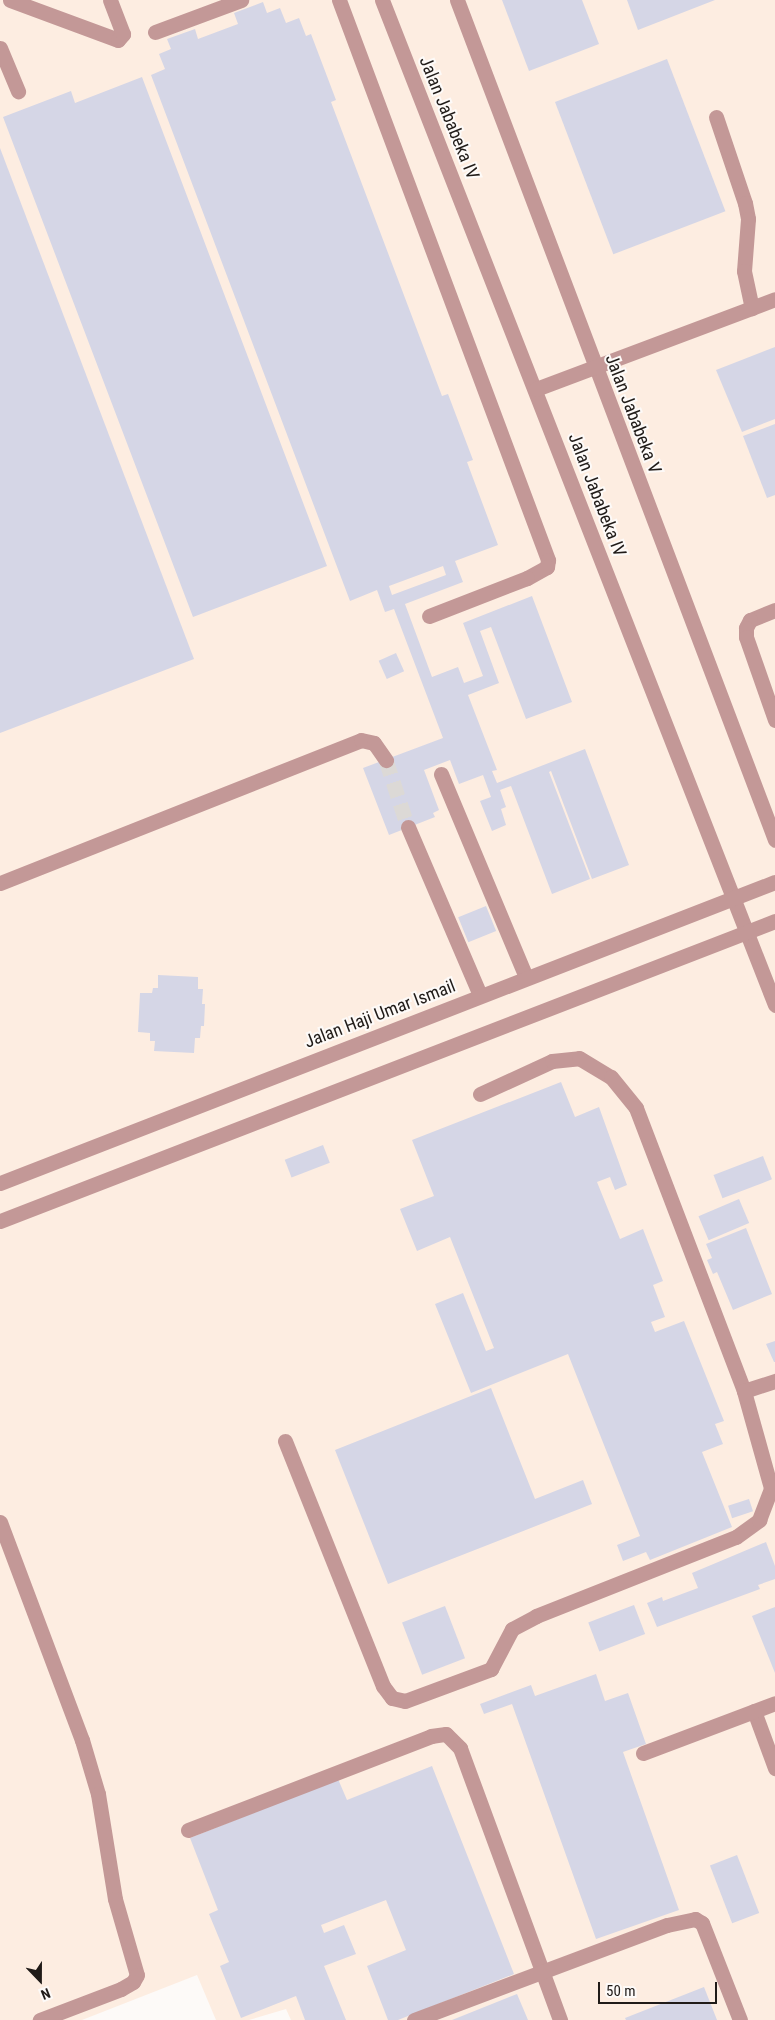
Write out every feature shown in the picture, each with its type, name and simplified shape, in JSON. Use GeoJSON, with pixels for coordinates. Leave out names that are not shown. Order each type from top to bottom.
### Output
{"type":"FeatureCollection","features":[{"type":"Feature","properties":{"kind":"street"},"geometry":{"type":"LineString","coordinates":[[10,0],[118,40],[123,34],[110,0]]}},
{"type":"Feature","properties":{"kind":"street"},"geometry":{"type":"LineString","coordinates":[[155,32],[241,0]]}},
{"type":"Feature","properties":{"kind":"street"},"geometry":{"type":"LineString","coordinates":[[338,0],[548,560],[547,567],[528,578],[429,616]]}},
{"type":"Feature","properties":{"kind":"street","name":"Jalan Jababeka IV"},"geometry":{"type":"LineString","coordinates":[[382,0],[536,389],[775,1005]]}},
{"type":"Feature","properties":{"kind":"street","name":"Jalan Jababeka V"},"geometry":{"type":"LineString","coordinates":[[457,0],[775,840]]}},
{"type":"Feature","properties":{"kind":"street"},"geometry":{"type":"LineString","coordinates":[[0,48],[18,91]]}},
{"type":"Feature","properties":{"kind":"street"},"geometry":{"type":"LineString","coordinates":[[716,118],[746,203],[748,219],[744,271],[752,308]]}},
{"type":"Feature","properties":{"kind":"street"},"geometry":{"type":"LineString","coordinates":[[536,389],[775,299]]}},
{"type":"Feature","properties":{"kind":"street"},"geometry":{"type":"LineString","coordinates":[[775,610],[750,620],[746,628],[775,720]]}},
{"type":"Feature","properties":{"kind":"street"},"geometry":{"type":"LineString","coordinates":[[0,883],[361,740],[374,743],[386,760]]}},
{"type":"Feature","properties":{"kind":"street"},"geometry":{"type":"LineString","coordinates":[[441,774],[526,977]]}},
{"type":"Feature","properties":{"kind":"street"},"geometry":{"type":"LineString","coordinates":[[408,827],[480,995]]}},
{"type":"Feature","properties":{"kind":"street","name":"Jalan Haji Umar Ismail"},"geometry":{"type":"LineString","coordinates":[[0,1183],[734,896],[775,882]]}},
{"type":"Feature","properties":{"kind":"street"},"geometry":{"type":"LineString","coordinates":[[0,1220],[775,921]]}},
{"type":"Feature","properties":{"kind":"street"},"geometry":{"type":"LineString","coordinates":[[285,1441],[383,1686],[392,1698],[405,1701],[491,1669],[512,1629],[536,1616],[736,1537],[758,1520],[771,1488],[744,1391],[636,1108],[611,1077],[580,1058],[552,1061],[480,1094]]}},
{"type":"Feature","properties":{"kind":"street"},"geometry":{"type":"LineString","coordinates":[[744,1391],[775,1381]]}},
{"type":"Feature","properties":{"kind":"street"},"geometry":{"type":"LineString","coordinates":[[0,1522],[85,1749],[104,1822],[115,1899],[136,1975],[133,1982],[121,1989],[40,2020]]}},
{"type":"Feature","properties":{"kind":"street"},"geometry":{"type":"LineString","coordinates":[[643,1753],[775,1703]]}},
{"type":"Feature","properties":{"kind":"street"},"geometry":{"type":"LineString","coordinates":[[754,1711],[775,1768]]}},
{"type":"Feature","properties":{"kind":"street"},"geometry":{"type":"LineString","coordinates":[[188,1830],[431,1736],[446,1734],[460,1748],[560,2020]]}},
{"type":"Feature","properties":{"kind":"street"},"geometry":{"type":"LineString","coordinates":[[414,2020],[541,1970],[667,1925],[695,1918],[702,1922],[740,2020]]}},
{"type":"Feature","properties":{"kind":"shaded area"},"geometry":{"type":"Polygon","coordinates":[[[0,0],[775,0],[775,2020],[291,2020],[286,2009],[249,2020],[216,2020],[197,1975],[82,2020],[0,2020],[0,0]]]}},
{"type":"Feature","properties":{"kind":"building"},"geometry":{"type":"Polygon","coordinates":[[[502,0],[582,0],[599,44],[529,71],[502,0]]]}},
{"type":"Feature","properties":{"kind":"building"},"geometry":{"type":"Polygon","coordinates":[[[627,0],[715,0],[638,30],[627,0]]]}},
{"type":"Feature","properties":{"kind":"building"},"geometry":{"type":"Polygon","coordinates":[[[263,2],[267,13],[280,8],[286,23],[299,18],[306,36],[311,34],[336,100],[331,102],[442,396],[448,394],[473,460],[467,462],[498,545],[455,561],[463,582],[405,604],[432,677],[458,667],[464,683],[483,676],[463,623],[532,596],[572,702],[526,719],[491,627],[480,631],[499,683],[468,695],[497,770],[492,771],[497,783],[585,749],[629,865],[592,879],[551,771],[549,772],[590,879],[552,894],[511,786],[500,790],[506,807],[501,809],[506,825],[492,831],[480,801],[491,797],[483,775],[459,784],[450,760],[424,770],[439,810],[433,813],[435,817],[389,835],[363,768],[443,738],[394,609],[385,612],[377,590],[350,601],[151,75],[165,69],[159,54],[171,49],[167,39],[195,29],[198,39],[238,24],[234,13],[263,2]],[[443,566],[389,586],[392,595],[446,575],[443,566]]]}},
{"type":"Feature","properties":{"kind":"building"},"geometry":{"type":"Polygon","coordinates":[[[667,59],[725,211],[613,254],[555,102],[667,59]]]}},
{"type":"Feature","properties":{"kind":"building"},"geometry":{"type":"Polygon","coordinates":[[[142,77],[327,566],[193,617],[3,117],[71,91],[75,103],[142,77]]]}},
{"type":"Feature","properties":{"kind":"building"},"geometry":{"type":"Polygon","coordinates":[[[0,148],[194,659],[0,733],[0,148]]]}},
{"type":"Feature","properties":{"kind":"building"},"geometry":{"type":"Polygon","coordinates":[[[775,347],[775,419],[742,432],[716,370],[775,347]]]}},
{"type":"Feature","properties":{"kind":"building"},"geometry":{"type":"Polygon","coordinates":[[[775,424],[775,495],[767,498],[743,436],[775,424]]]}},
{"type":"Feature","properties":{"kind":"building"},"geometry":{"type":"Polygon","coordinates":[[[396,653],[404,671],[387,679],[379,661],[396,653]]]}},
{"type":"Feature","properties":{"kind":"building"},"geometry":{"type":"Polygon","coordinates":[[[486,906],[496,931],[468,942],[458,917],[486,906]]]}},
{"type":"Feature","properties":{"kind":"building"},"geometry":{"type":"Polygon","coordinates":[[[158,975],[198,977],[198,989],[203,989],[202,1004],[205,1004],[204,1026],[201,1026],[200,1038],[195,1038],[194,1053],[154,1051],[155,1041],[150,1041],[150,1033],[138,1032],[140,993],[152,993],[153,988],[158,988],[158,975]]]}},
{"type":"Feature","properties":{"kind":"building"},"geometry":{"type":"Polygon","coordinates":[[[561,1082],[575,1117],[599,1107],[627,1185],[615,1190],[610,1177],[597,1182],[620,1239],[643,1229],[663,1281],[653,1285],[665,1317],[651,1322],[655,1332],[684,1321],[724,1421],[715,1424],[723,1444],[702,1452],[732,1527],[650,1560],[646,1552],[623,1561],[617,1545],[640,1536],[568,1354],[471,1393],[435,1304],[463,1293],[486,1351],[494,1348],[450,1237],[417,1251],[400,1209],[434,1196],[412,1140],[561,1082]]]}},
{"type":"Feature","properties":{"kind":"building"},"geometry":{"type":"Polygon","coordinates":[[[323,1145],[330,1163],[292,1177],[285,1160],[323,1145]]]}},
{"type":"Feature","properties":{"kind":"building"},"geometry":{"type":"Polygon","coordinates":[[[763,1156],[772,1179],[722,1198],[714,1175],[763,1156]]]}},
{"type":"Feature","properties":{"kind":"building"},"geometry":{"type":"Polygon","coordinates":[[[739,1199],[749,1223],[709,1240],[698,1216],[739,1199]]]}},
{"type":"Feature","properties":{"kind":"building"},"geometry":{"type":"Polygon","coordinates":[[[746,1228],[772,1294],[733,1310],[717,1272],[713,1274],[707,1260],[712,1258],[706,1244],[746,1228]]]}},
{"type":"Feature","properties":{"kind":"building"},"geometry":{"type":"Polygon","coordinates":[[[775,1341],[775,1362],[774,1362],[766,1344],[775,1341]]]}},
{"type":"Feature","properties":{"kind":"building"},"geometry":{"type":"Polygon","coordinates":[[[491,1388],[535,1499],[583,1480],[592,1504],[388,1584],[335,1450],[491,1388]]]}},
{"type":"Feature","properties":{"kind":"building"},"geometry":{"type":"Polygon","coordinates":[[[749,1499],[753,1511],[732,1518],[728,1506],[749,1499]]]}},
{"type":"Feature","properties":{"kind":"building"},"geometry":{"type":"Polygon","coordinates":[[[766,1542],[775,1566],[775,1579],[758,1585],[760,1589],[657,1627],[647,1603],[662,1597],[663,1601],[698,1588],[692,1573],[766,1542]]]}},
{"type":"Feature","properties":{"kind":"building"},"geometry":{"type":"Polygon","coordinates":[[[634,1605],[645,1634],[599,1652],[588,1623],[634,1605]]]}},
{"type":"Feature","properties":{"kind":"building"},"geometry":{"type":"Polygon","coordinates":[[[445,1606],[465,1658],[422,1675],[402,1622],[445,1606]]]}},
{"type":"Feature","properties":{"kind":"building"},"geometry":{"type":"Polygon","coordinates":[[[775,1607],[775,1673],[752,1616],[775,1607]]]}},
{"type":"Feature","properties":{"kind":"building"},"geometry":{"type":"Polygon","coordinates":[[[596,1674],[605,1701],[628,1693],[646,1744],[623,1752],[679,1910],[596,1939],[512,1704],[484,1714],[480,1704],[531,1685],[535,1696],[596,1674]]]}},
{"type":"Feature","properties":{"kind":"building"},"geometry":{"type":"Polygon","coordinates":[[[432,1766],[514,1974],[398,2020],[388,2020],[367,1966],[406,1950],[386,1900],[321,1925],[324,1933],[344,1925],[356,1954],[324,1966],[346,2020],[305,2020],[296,1996],[241,2018],[220,1966],[229,1962],[209,1914],[218,1910],[190,1838],[338,1779],[347,1800],[432,1766]]]}},
{"type":"Feature","properties":{"kind":"building"},"geometry":{"type":"Polygon","coordinates":[[[737,1855],[759,1913],[732,1923],[710,1865],[737,1855]]]}},
{"type":"Feature","properties":{"kind":"building"},"geometry":{"type":"Polygon","coordinates":[[[704,1987],[717,2020],[626,2020],[625,2018],[704,1987]]]}},
{"type":"Feature","properties":{"kind":"building"},"geometry":{"type":"Polygon","coordinates":[[[517,1994],[528,2020],[452,2020],[517,1994]]]}},
{"type":"Feature","properties":{"kind":"tunnel"},"geometry":{"type":"LineString","coordinates":[[386,760],[408,827]]}}]}
